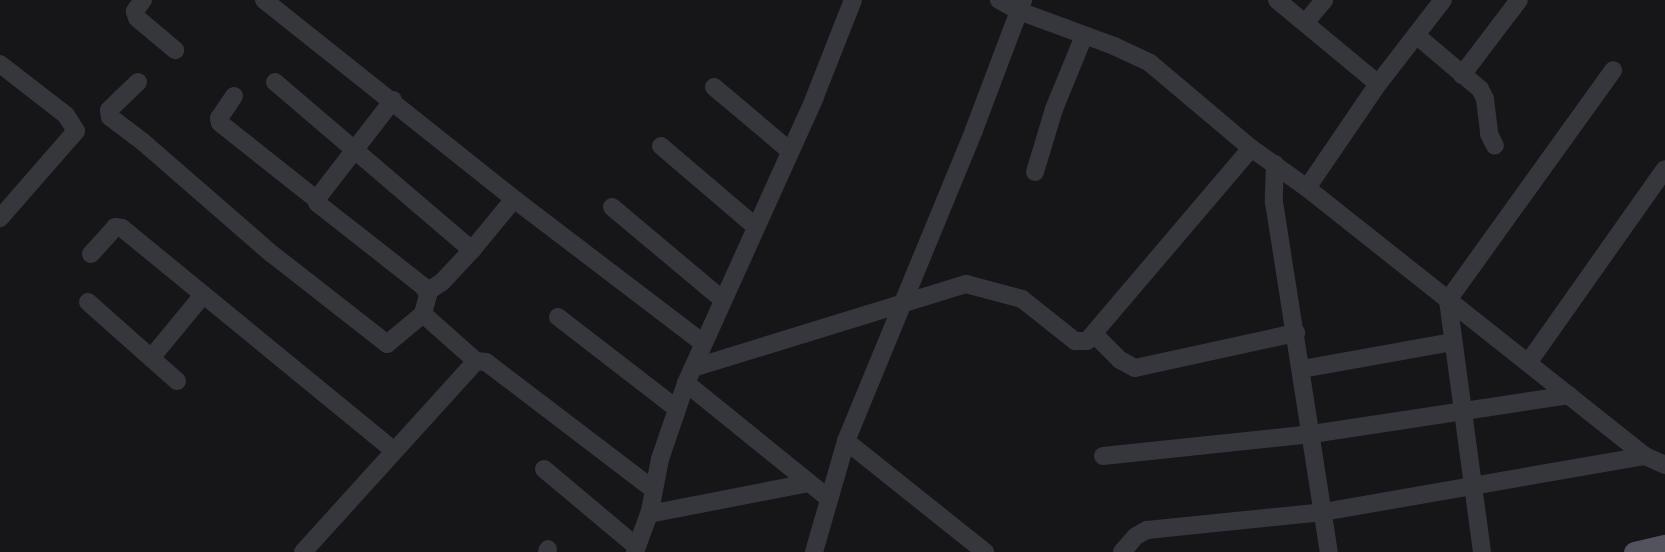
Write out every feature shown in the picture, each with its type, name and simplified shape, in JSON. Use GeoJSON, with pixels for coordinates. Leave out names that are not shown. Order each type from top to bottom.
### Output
{"type":"FeatureCollection","features":[{"type":"Feature","properties":{"kind":"main road"},"geometry":{"type":"LineString","coordinates":[[1634,552],[1665,545]]}},
{"type":"Feature","properties":{"kind":"street"},"geometry":{"type":"LineString","coordinates":[[143,0],[135,11],[137,18],[175,50]]}},
{"type":"Feature","properties":{"kind":"street"},"geometry":{"type":"LineString","coordinates":[[264,0],[393,100],[514,199],[703,343]]}},
{"type":"Feature","properties":{"kind":"street"},"geometry":{"type":"LineString","coordinates":[[544,469],[636,549],[649,514],[653,489],[689,376],[790,151],[853,0]]}},
{"type":"Feature","properties":{"kind":"street"},"geometry":{"type":"LineString","coordinates":[[999,0],[1021,6],[1084,36],[1150,63],[1251,148],[1307,188],[1645,456],[1665,466]]}},
{"type":"Feature","properties":{"kind":"street"},"geometry":{"type":"LineString","coordinates":[[1277,0],[1378,84]]}},
{"type":"Feature","properties":{"kind":"street"},"geometry":{"type":"LineString","coordinates":[[1305,23],[1324,0]]}},
{"type":"Feature","properties":{"kind":"street"},"geometry":{"type":"LineString","coordinates":[[1307,188],[1378,84],[1443,0]]}},
{"type":"Feature","properties":{"kind":"street"},"geometry":{"type":"LineString","coordinates":[[1462,75],[1519,0]]}},
{"type":"Feature","properties":{"kind":"street"},"geometry":{"type":"LineString","coordinates":[[814,552],[846,441],[974,130],[1021,6]]}},
{"type":"Feature","properties":{"kind":"street"},"geometry":{"type":"LineString","coordinates":[[1416,35],[1483,94],[1489,134],[1496,146]]}},
{"type":"Feature","properties":{"kind":"street"},"geometry":{"type":"LineString","coordinates":[[1035,172],[1054,109],[1084,36]]}},
{"type":"Feature","properties":{"kind":"street"},"geometry":{"type":"LineString","coordinates":[[0,64],[66,115],[76,131],[0,218]]}},
{"type":"Feature","properties":{"kind":"street"},"geometry":{"type":"LineString","coordinates":[[1482,552],[1452,342],[1448,300],[1613,70]]}},
{"type":"Feature","properties":{"kind":"street"},"geometry":{"type":"LineString","coordinates":[[138,82],[109,110],[110,117],[143,142],[272,254],[387,344],[424,314],[427,292],[442,282],[472,250],[514,199]]}},
{"type":"Feature","properties":{"kind":"street"},"geometry":{"type":"LineString","coordinates":[[275,82],[356,148],[472,250]]}},
{"type":"Feature","properties":{"kind":"street"},"geometry":{"type":"LineString","coordinates":[[714,87],[790,151]]}},
{"type":"Feature","properties":{"kind":"street"},"geometry":{"type":"LineString","coordinates":[[234,96],[219,118],[220,123],[318,200],[323,210],[427,292]]}},
{"type":"Feature","properties":{"kind":"street"},"geometry":{"type":"LineString","coordinates":[[318,200],[393,100]]}},
{"type":"Feature","properties":{"kind":"street"},"geometry":{"type":"LineString","coordinates":[[662,146],[756,226]]}},
{"type":"Feature","properties":{"kind":"street"},"geometry":{"type":"LineString","coordinates":[[689,376],[952,286],[975,285],[1022,299],[1075,341],[1087,341],[1095,335],[1251,148]]}},
{"type":"Feature","properties":{"kind":"street"},"geometry":{"type":"LineString","coordinates":[[1275,164],[1274,202],[1302,369],[1329,552]]}},
{"type":"Feature","properties":{"kind":"street"},"geometry":{"type":"LineString","coordinates":[[1528,363],[1665,168]]}},
{"type":"Feature","properties":{"kind":"street"},"geometry":{"type":"LineString","coordinates":[[612,207],[723,300]]}},
{"type":"Feature","properties":{"kind":"street"},"geometry":{"type":"LineString","coordinates":[[91,254],[115,227],[122,228],[393,450]]}},
{"type":"Feature","properties":{"kind":"street"},"geometry":{"type":"LineString","coordinates":[[151,358],[203,295]]}},
{"type":"Feature","properties":{"kind":"street"},"geometry":{"type":"LineString","coordinates":[[88,302],[177,381]]}},
{"type":"Feature","properties":{"kind":"street"},"geometry":{"type":"LineString","coordinates":[[424,314],[476,361],[486,362],[653,489]]}},
{"type":"Feature","properties":{"kind":"street"},"geometry":{"type":"LineString","coordinates":[[558,317],[677,409]]}},
{"type":"Feature","properties":{"kind":"street"},"geometry":{"type":"LineString","coordinates":[[1095,335],[1120,360],[1135,368],[1296,333]]}},
{"type":"Feature","properties":{"kind":"street"},"geometry":{"type":"LineString","coordinates":[[1302,369],[1452,342]]}},
{"type":"Feature","properties":{"kind":"street"},"geometry":{"type":"LineString","coordinates":[[303,552],[393,450],[476,361]]}},
{"type":"Feature","properties":{"kind":"street"},"geometry":{"type":"LineString","coordinates":[[689,376],[828,499]]}},
{"type":"Feature","properties":{"kind":"street"},"geometry":{"type":"LineString","coordinates":[[1103,456],[1312,434],[1569,395]]}},
{"type":"Feature","properties":{"kind":"street"},"geometry":{"type":"LineString","coordinates":[[846,441],[985,552]]}},
{"type":"Feature","properties":{"kind":"street"},"geometry":{"type":"LineString","coordinates":[[1122,552],[1136,536],[1147,530],[1323,512],[1473,488],[1645,456]]}},
{"type":"Feature","properties":{"kind":"street"},"geometry":{"type":"LineString","coordinates":[[649,514],[809,483]]}}]}
